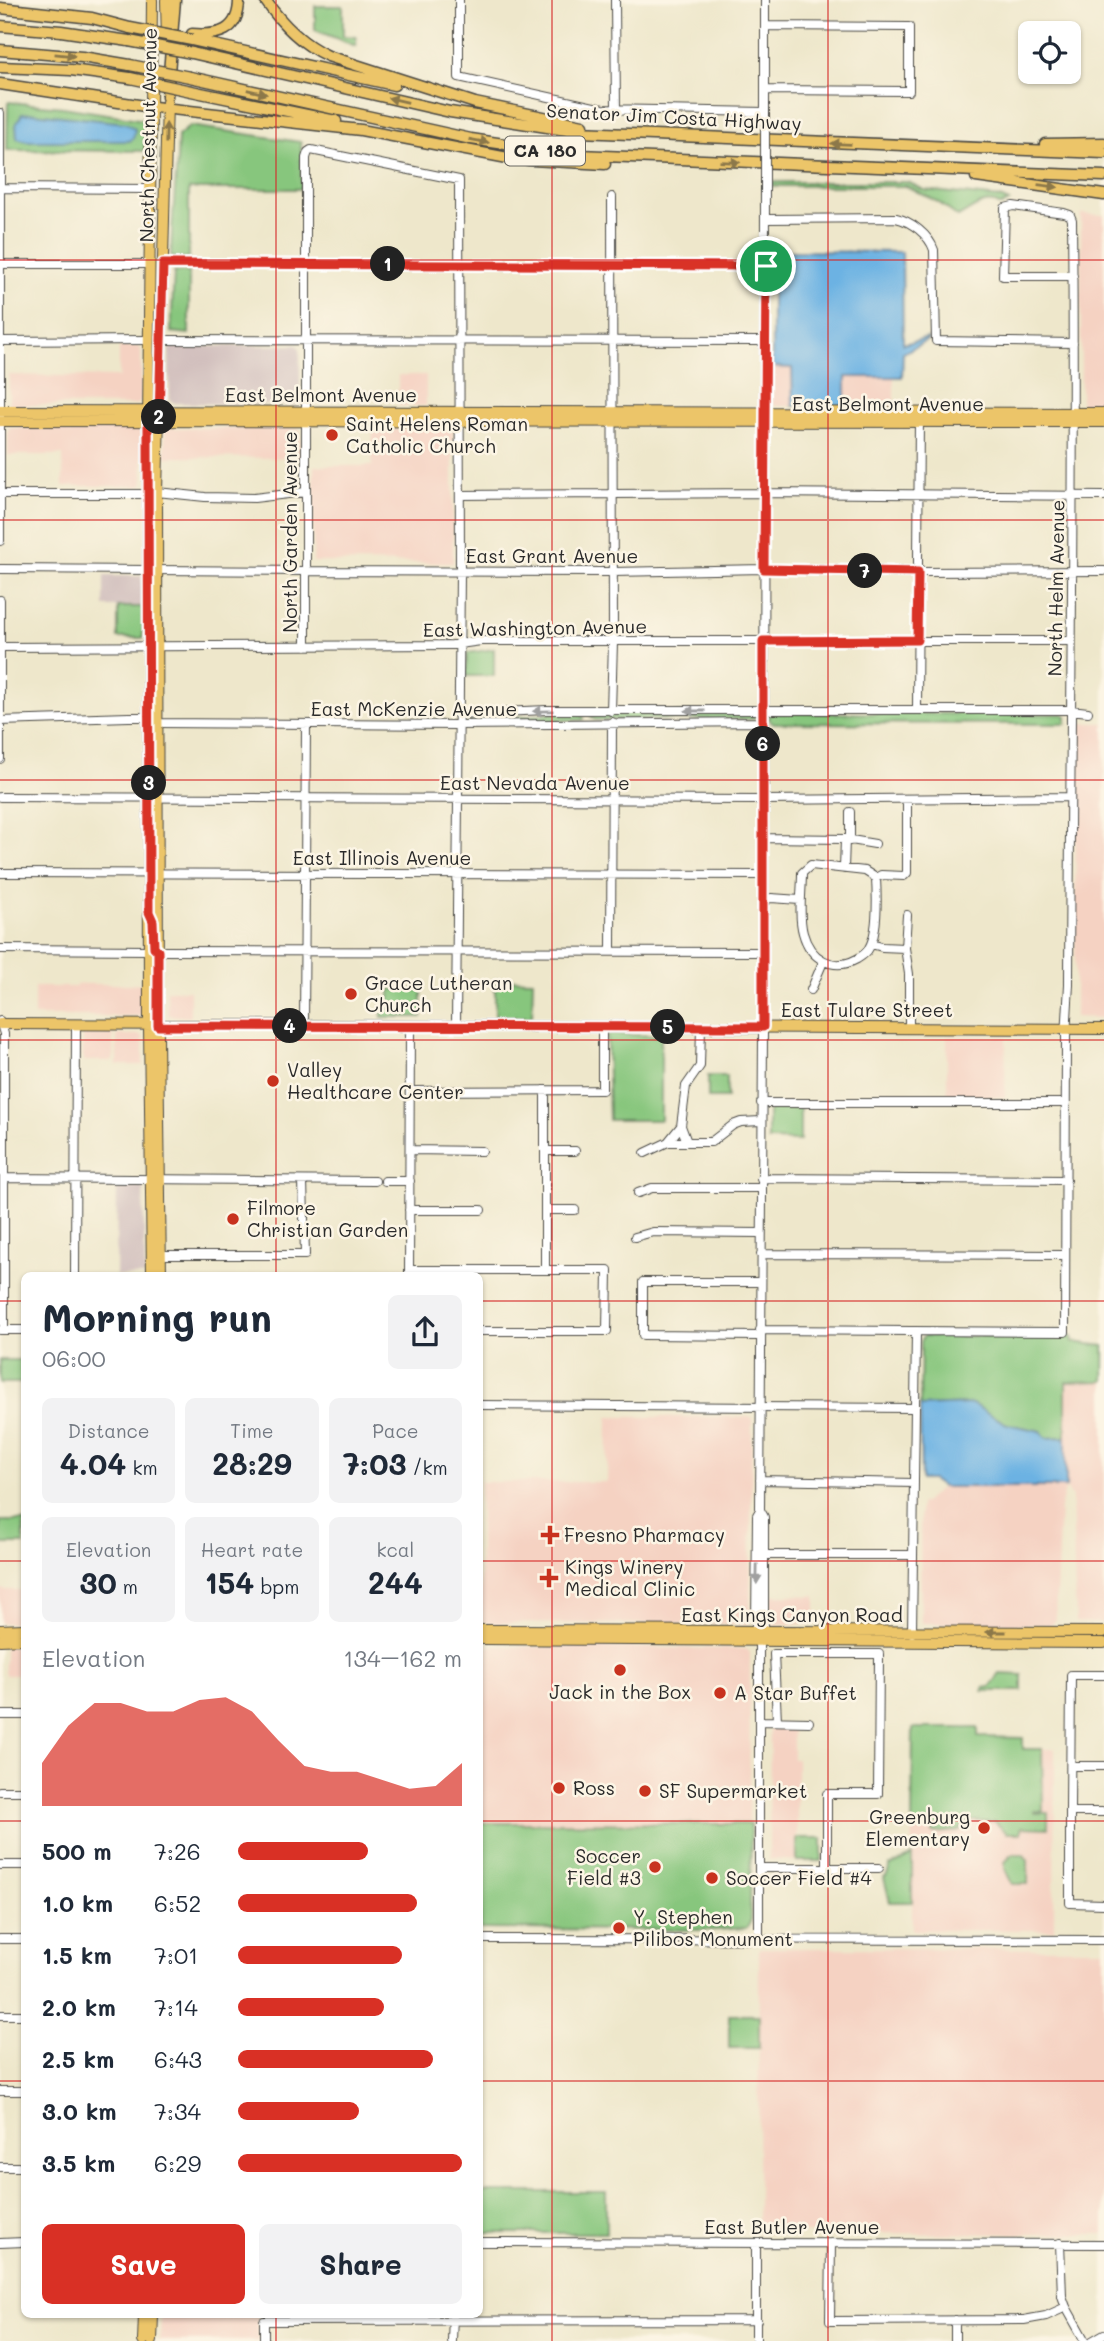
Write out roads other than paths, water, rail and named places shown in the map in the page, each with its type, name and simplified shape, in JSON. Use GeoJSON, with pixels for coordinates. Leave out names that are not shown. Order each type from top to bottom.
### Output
{"type":"FeatureCollection","features":[{"type":"Feature","properties":{"kind":"highway"},"geometry":{"type":"LineString","coordinates":[[167,103],[175,0]]}},
{"type":"Feature","properties":{"kind":"highway"},"geometry":{"type":"LineString","coordinates":[[192,37],[212,35],[227,29],[237,16],[239,0]]}},
{"type":"Feature","properties":{"kind":"highway"},"geometry":{"type":"LineString","coordinates":[[265,0],[286,27],[304,43],[323,53],[475,103]]}},
{"type":"Feature","properties":{"kind":"highway"},"geometry":{"type":"LineString","coordinates":[[0,8],[92,18],[192,37],[522,115],[592,127],[682,132],[732,140]]}},
{"type":"Feature","properties":{"kind":"highway","name":"Senator Jim Costa Highway"},"geometry":{"type":"LineString","coordinates":[[0,26],[129,41],[450,112],[505,122],[608,134],[1104,153]]}},
{"type":"Feature","properties":{"kind":"highway","name":"CA 180"},"geometry":{"type":"LineString","coordinates":[[0,50],[82,57],[130,65],[509,146],[597,156],[1104,176]]}},
{"type":"Feature","properties":{"kind":"highway"},"geometry":{"type":"LineString","coordinates":[[0,67],[71,70],[130,78],[280,108],[482,154],[535,161],[608,164],[691,160]]}},
{"type":"Feature","properties":{"kind":"highway"},"geometry":{"type":"LineString","coordinates":[[0,84],[152,107],[167,103],[398,136]]}},
{"type":"Feature","properties":{"kind":"highway"},"geometry":{"type":"LineString","coordinates":[[909,146],[1104,143]]}},
{"type":"Feature","properties":{"kind":"highway"},"geometry":{"type":"LineString","coordinates":[[908,168],[1104,195]]}},
{"type":"Feature","properties":{"kind":"main road","name":"North Chestnut Avenue"},"geometry":{"type":"LineString","coordinates":[[152,0],[148,417],[153,569],[155,1178]]}},
{"type":"Feature","properties":{"kind":"main road","name":"North Chestnut Avenue"},"geometry":{"type":"LineString","coordinates":[[152,493],[159,417],[167,103],[166,0]]}},
{"type":"Feature","properties":{"kind":"main road"},"geometry":{"type":"LineString","coordinates":[[150,264],[155,267],[157,274],[156,316],[161,340]]}},
{"type":"Feature","properties":{"kind":"main road","name":"East Belmont Avenue"},"geometry":{"type":"LineString","coordinates":[[0,411],[148,417]]}},
{"type":"Feature","properties":{"kind":"main road","name":"East Belmont Avenue"},"geometry":{"type":"LineString","coordinates":[[0,421],[148,417],[1073,417],[1104,413]]}},
{"type":"Feature","properties":{"kind":"main road","name":"East Belmont Avenue"},"geometry":{"type":"LineString","coordinates":[[1073,417],[1104,422]]}},
{"type":"Feature","properties":{"kind":"main road","name":"North Chestnut Avenue"},"geometry":{"type":"LineString","coordinates":[[153,950],[153,921],[149,912],[154,873]]}},
{"type":"Feature","properties":{"kind":"main road","name":"East Tulare Street"},"geometry":{"type":"LineString","coordinates":[[0,1023],[153,1026],[1104,1029]]}},
{"type":"Feature","properties":{"kind":"main road"},"geometry":{"type":"LineString","coordinates":[[155,1178],[161,1272]]}},
{"type":"Feature","properties":{"kind":"main road"},"geometry":{"type":"LineString","coordinates":[[152,1272],[155,1178]]}},
{"type":"Feature","properties":{"kind":"main road"},"geometry":{"type":"LineString","coordinates":[[0,1630],[21,1629]]}},
{"type":"Feature","properties":{"kind":"main road","name":"East Kings Canyon Road"},"geometry":{"type":"LineString","coordinates":[[483,1630],[1104,1643]]}},
{"type":"Feature","properties":{"kind":"main road","name":"East Kings Canyon Road"},"geometry":{"type":"LineString","coordinates":[[483,1639],[1104,1632]]}},
{"type":"Feature","properties":{"kind":"main road"},"geometry":{"type":"LineString","coordinates":[[0,1640],[21,1639]]}},
{"type":"Feature","properties":{"kind":"main road"},"geometry":{"type":"LineString","coordinates":[[143,2341],[144,2318]]}},
{"type":"Feature","properties":{"kind":"main road"},"geometry":{"type":"LineString","coordinates":[[152,2341],[153,2318]]}},
{"type":"Feature","properties":{"kind":"street"},"geometry":{"type":"LineString","coordinates":[[459,0],[459,76],[615,110],[765,112]]}},
{"type":"Feature","properties":{"kind":"street"},"geometry":{"type":"LineString","coordinates":[[615,0],[615,110]]}},
{"type":"Feature","properties":{"kind":"street"},"geometry":{"type":"LineString","coordinates":[[759,1637],[764,1625],[764,1517],[760,1510],[760,1333],[763,952],[766,900],[763,800],[765,0]]}},
{"type":"Feature","properties":{"kind":"street"},"geometry":{"type":"LineString","coordinates":[[765,26],[909,27],[909,91],[765,90]]}},
{"type":"Feature","properties":{"kind":"street"},"geometry":{"type":"LineString","coordinates":[[0,541],[1,113]]}},
{"type":"Feature","properties":{"kind":"street","name":"North Garden Avenue"},"geometry":{"type":"LineString","coordinates":[[306,646],[304,492],[308,152],[315,150],[459,180],[459,265]]}},
{"type":"Feature","properties":{"kind":"street"},"geometry":{"type":"LineString","coordinates":[[1,188],[152,189]]}},
{"type":"Feature","properties":{"kind":"street"},"geometry":{"type":"LineString","coordinates":[[611,711],[612,197]]}},
{"type":"Feature","properties":{"kind":"street","name":"North Helm Avenue"},"geometry":{"type":"LineString","coordinates":[[916,1331],[1065,1332],[1073,496],[1073,276],[1072,220],[1069,215],[1013,206],[1005,208],[1003,276],[1073,276]]}},
{"type":"Feature","properties":{"kind":"street"},"geometry":{"type":"LineString","coordinates":[[766,219],[905,220],[932,244],[935,255],[936,341],[1073,342]]}},
{"type":"Feature","properties":{"kind":"street"},"geometry":{"type":"LineString","coordinates":[[1,264],[150,264]]}},
{"type":"Feature","properties":{"kind":"street"},"geometry":{"type":"LineString","coordinates":[[163,264],[766,266]]}},
{"type":"Feature","properties":{"kind":"street"},"geometry":{"type":"LineString","coordinates":[[456,1026],[460,572],[459,265]]}},
{"type":"Feature","properties":{"kind":"street"},"geometry":{"type":"LineString","coordinates":[[0,341],[148,340]]}},
{"type":"Feature","properties":{"kind":"street"},"geometry":{"type":"LineString","coordinates":[[161,340],[766,341]]}},
{"type":"Feature","properties":{"kind":"street"},"geometry":{"type":"LineString","coordinates":[[917,710],[918,417]]}},
{"type":"Feature","properties":{"kind":"street"},"geometry":{"type":"LineString","coordinates":[[0,494],[152,493],[242,498],[304,492]]}},
{"type":"Feature","properties":{"kind":"street"},"geometry":{"type":"LineString","coordinates":[[460,495],[1104,496]]}},
{"type":"Feature","properties":{"kind":"street","name":"East Grant Avenue"},"geometry":{"type":"LineString","coordinates":[[0,569],[460,572],[764,569],[1104,571]]}},
{"type":"Feature","properties":{"kind":"street"},"geometry":{"type":"LineString","coordinates":[[0,600],[0,759]]}},
{"type":"Feature","properties":{"kind":"street","name":"East Washington Avenue"},"geometry":{"type":"LineString","coordinates":[[0,647],[306,646],[458,644],[481,641],[1071,641]]}},
{"type":"Feature","properties":{"kind":"street"},"geometry":{"type":"LineString","coordinates":[[587,710],[588,723]]}},
{"type":"Feature","properties":{"kind":"street","name":"East McKenzie Avenue"},"geometry":{"type":"LineString","coordinates":[[457,714],[587,710],[1088,712]]}},
{"type":"Feature","properties":{"kind":"street","name":"East McKenzie Avenue"},"geometry":{"type":"LineString","coordinates":[[0,721],[129,717],[154,721],[306,725],[763,722]]}},
{"type":"Feature","properties":{"kind":"street"},"geometry":{"type":"LineString","coordinates":[[611,951],[612,722]]}},
{"type":"Feature","properties":{"kind":"street"},"geometry":{"type":"LineString","coordinates":[[304,1026],[306,725]]}},
{"type":"Feature","properties":{"kind":"street","name":"East Nevada Avenue"},"geometry":{"type":"LineString","coordinates":[[0,797],[908,800],[1070,797]]}},
{"type":"Feature","properties":{"kind":"street"},"geometry":{"type":"LineString","coordinates":[[876,878],[881,875],[904,876],[907,873],[908,800]]}},
{"type":"Feature","properties":{"kind":"street"},"geometry":{"type":"LineString","coordinates":[[844,869],[849,812]]}},
{"type":"Feature","properties":{"kind":"street"},"geometry":{"type":"LineString","coordinates":[[764,838],[847,840],[875,844]]}},
{"type":"Feature","properties":{"kind":"street"},"geometry":{"type":"LineString","coordinates":[[811,865],[865,871],[876,878],[875,919],[868,951],[854,961],[838,965],[823,962],[813,954],[803,936],[802,873],[811,865]]}},
{"type":"Feature","properties":{"kind":"street","name":"East Illinois Avenue"},"geometry":{"type":"LineString","coordinates":[[0,873],[764,875]]}},
{"type":"Feature","properties":{"kind":"street"},"geometry":{"type":"LineString","coordinates":[[907,915],[905,948],[909,974],[909,1028]]}},
{"type":"Feature","properties":{"kind":"street"},"geometry":{"type":"LineString","coordinates":[[871,944],[905,948]]}},
{"type":"Feature","properties":{"kind":"street"},"geometry":{"type":"LineString","coordinates":[[0,949],[763,952]]}},
{"type":"Feature","properties":{"kind":"street"},"geometry":{"type":"LineString","coordinates":[[811,990],[823,962]]}},
{"type":"Feature","properties":{"kind":"street"},"geometry":{"type":"LineString","coordinates":[[0,1023],[4,1034],[2,1330],[21,1330]]}},
{"type":"Feature","properties":{"kind":"street"},"geometry":{"type":"LineString","coordinates":[[75,1272],[76,1025]]}},
{"type":"Feature","properties":{"kind":"street"},"geometry":{"type":"LineString","coordinates":[[409,1272],[410,1026]]}},
{"type":"Feature","properties":{"kind":"street"},"geometry":{"type":"LineString","coordinates":[[411,1091],[602,1090],[602,1026]]}},
{"type":"Feature","properties":{"kind":"street"},"geometry":{"type":"LineString","coordinates":[[687,1142],[681,1126],[686,1086],[700,1066],[701,1027]]}},
{"type":"Feature","properties":{"kind":"street"},"geometry":{"type":"LineString","coordinates":[[545,1090],[545,1270]]}},
{"type":"Feature","properties":{"kind":"street"},"geometry":{"type":"LineString","coordinates":[[761,1103],[1066,1103]]}},
{"type":"Feature","properties":{"kind":"street"},"geometry":{"type":"LineString","coordinates":[[668,1142],[711,1142],[733,1125],[761,1121]]}},
{"type":"Feature","properties":{"kind":"street"},"geometry":{"type":"LineString","coordinates":[[645,1153],[668,1142],[681,1126]]}},
{"type":"Feature","properties":{"kind":"street"},"geometry":{"type":"LineString","coordinates":[[410,1150],[482,1151]]}},
{"type":"Feature","properties":{"kind":"street"},"geometry":{"type":"LineString","coordinates":[[545,1151],[575,1151]]}},
{"type":"Feature","properties":{"kind":"street"},"geometry":{"type":"LineString","coordinates":[[4,1178],[375,1181]]}},
{"type":"Feature","properties":{"kind":"street"},"geometry":{"type":"LineString","coordinates":[[638,1193],[652,1188],[761,1183],[1066,1180]]}},
{"type":"Feature","properties":{"kind":"street"},"geometry":{"type":"LineString","coordinates":[[161,1255],[304,1255],[303,1181]]}},
{"type":"Feature","properties":{"kind":"street"},"geometry":{"type":"LineString","coordinates":[[385,1181],[410,1181]]}},
{"type":"Feature","properties":{"kind":"street"},"geometry":{"type":"LineString","coordinates":[[410,1210],[481,1210]]}},
{"type":"Feature","properties":{"kind":"street"},"geometry":{"type":"LineString","coordinates":[[545,1210],[575,1210]]}},
{"type":"Feature","properties":{"kind":"street"},"geometry":{"type":"LineString","coordinates":[[635,1237],[653,1232],[761,1233]]}},
{"type":"Feature","properties":{"kind":"street"},"geometry":{"type":"LineString","coordinates":[[761,1254],[1065,1255]]}},
{"type":"Feature","properties":{"kind":"street"},"geometry":{"type":"LineString","coordinates":[[454,1272],[608,1270],[610,1303],[607,1331],[483,1331]]}},
{"type":"Feature","properties":{"kind":"street"},"geometry":{"type":"LineString","coordinates":[[761,1282],[643,1282],[640,1304],[643,1335],[916,1331],[912,1633]]}},
{"type":"Feature","properties":{"kind":"street"},"geometry":{"type":"LineString","coordinates":[[483,1405],[915,1408]]}},
{"type":"Feature","properties":{"kind":"street"},"geometry":{"type":"LineString","coordinates":[[760,1480],[914,1483]]}},
{"type":"Feature","properties":{"kind":"street"},"geometry":{"type":"LineString","coordinates":[[759,1939],[760,1721],[759,1637],[756,1614],[757,1515],[760,1510]]}},
{"type":"Feature","properties":{"kind":"street"},"geometry":{"type":"LineString","coordinates":[[764,1555],[912,1555]]}},
{"type":"Feature","properties":{"kind":"street"},"geometry":{"type":"LineString","coordinates":[[777,1721],[774,1654],[879,1654],[878,1794],[827,1794],[827,1868]]}},
{"type":"Feature","properties":{"kind":"street"},"geometry":{"type":"LineString","coordinates":[[1104,1675],[1071,1675],[1069,1903],[1104,1904]]}},
{"type":"Feature","properties":{"kind":"street"},"geometry":{"type":"LineString","coordinates":[[0,1715],[21,1715]]}},
{"type":"Feature","properties":{"kind":"street"},"geometry":{"type":"LineString","coordinates":[[760,1721],[809,1721]]}},
{"type":"Feature","properties":{"kind":"street"},"geometry":{"type":"LineString","coordinates":[[1071,1766],[1104,1766]]}},
{"type":"Feature","properties":{"kind":"street"},"geometry":{"type":"LineString","coordinates":[[0,1791],[21,1791]]}},
{"type":"Feature","properties":{"kind":"street"},"geometry":{"type":"LineString","coordinates":[[1070,1812],[1104,1812]]}},
{"type":"Feature","properties":{"kind":"street"},"geometry":{"type":"LineString","coordinates":[[0,1865],[21,1865]]}},
{"type":"Feature","properties":{"kind":"street"},"geometry":{"type":"LineString","coordinates":[[759,1868],[879,1868]]}},
{"type":"Feature","properties":{"kind":"street"},"geometry":{"type":"LineString","coordinates":[[0,1939],[21,1939]]}},
{"type":"Feature","properties":{"kind":"street"},"geometry":{"type":"LineString","coordinates":[[483,1939],[1104,1940]]}},
{"type":"Feature","properties":{"kind":"street"},"geometry":{"type":"LineString","coordinates":[[0,2015],[21,2015]]}},
{"type":"Feature","properties":{"kind":"street"},"geometry":{"type":"LineString","coordinates":[[0,2091],[21,2091]]}},
{"type":"Feature","properties":{"kind":"street"},"geometry":{"type":"LineString","coordinates":[[0,2167],[21,2167]]}},
{"type":"Feature","properties":{"kind":"street"},"geometry":{"type":"LineString","coordinates":[[0,2243],[21,2242]]}},
{"type":"Feature","properties":{"kind":"street","name":"East Butler Avenue"},"geometry":{"type":"LineString","coordinates":[[483,2242],[1104,2244]]}},
{"type":"Feature","properties":{"kind":"street"},"geometry":{"type":"LineString","coordinates":[[756,2243],[757,2341]]}},
{"type":"Feature","properties":{"kind":"street"},"geometry":{"type":"LineString","coordinates":[[831,2243],[830,2321],[1032,2320],[1066,2307]]}},
{"type":"Feature","properties":{"kind":"street"},"geometry":{"type":"LineString","coordinates":[[1060,2243],[1060,2284],[1066,2307],[1085,2341]]}},
{"type":"Feature","properties":{"kind":"street"},"geometry":{"type":"LineString","coordinates":[[264,2341],[264,2321],[453,2318],[757,2320]]}},
{"type":"Feature","properties":{"kind":"street"},"geometry":{"type":"LineString","coordinates":[[452,2341],[453,2318]]}},
{"type":"Feature","properties":{"kind":"street"},"geometry":{"type":"LineString","coordinates":[[955,2320],[955,2341]]}},
{"type":"Feature","properties":{"kind":"street"},"geometry":{"type":"LineString","coordinates":[[1092,2341],[1104,2334]]}},
{"type":"Feature","properties":{"kind":"water"},"geometry":{"type":"Polygon","coordinates":[[[22,114],[126,123],[135,129],[134,136],[130,141],[27,141],[17,138],[16,124],[22,114]]]}},
{"type":"Feature","properties":{"kind":"water"},"geometry":{"type":"Polygon","coordinates":[[[772,251],[902,252],[903,344],[928,340],[903,353],[902,377],[846,377],[846,406],[793,406],[792,368],[772,367],[772,251]]]}},
{"type":"Feature","properties":{"kind":"water"},"geometry":{"type":"Polygon","coordinates":[[[972,1404],[1007,1424],[1041,1431],[1046,1438],[1066,1437],[1066,1487],[942,1487],[932,1480],[921,1480],[920,1406],[972,1404]]]}},
{"type":"Feature","properties":{"kind":"place","name":"Saint Helens Roman Catholic Church"},"geometry":{"type":"Point","coordinates":[332,435]}},
{"type":"Feature","properties":{"kind":"place","name":"Grace Lutheran Church"},"geometry":{"type":"Point","coordinates":[351,994]}},
{"type":"Feature","properties":{"kind":"place","name":"Valley Healthcare Center"},"geometry":{"type":"Point","coordinates":[273,1081]}},
{"type":"Feature","properties":{"kind":"place","name":"Filmore Christian Garden"},"geometry":{"type":"Point","coordinates":[233,1219]}},
{"type":"Feature","properties":{"kind":"place","name":"Fresno Pharmacy"},"geometry":{"type":"Point","coordinates":[550,1535]}},
{"type":"Feature","properties":{"kind":"place","name":"Kings Winery Medical Clinic"},"geometry":{"type":"Point","coordinates":[549,1578]}},
{"type":"Feature","properties":{"kind":"place","name":"Jack in the Box"},"geometry":{"type":"Point","coordinates":[620,1670]}},
{"type":"Feature","properties":{"kind":"place","name":"A Star Buffet"},"geometry":{"type":"Point","coordinates":[720,1693]}},
{"type":"Feature","properties":{"kind":"place","name":"Ross"},"geometry":{"type":"Point","coordinates":[559,1788]}},
{"type":"Feature","properties":{"kind":"place","name":"SF Supermarket"},"geometry":{"type":"Point","coordinates":[645,1791]}},
{"type":"Feature","properties":{"kind":"place","name":"Greenburg Elementary"},"geometry":{"type":"Point","coordinates":[984,1828]}},
{"type":"Feature","properties":{"kind":"place","name":"Soccer Field #3"},"geometry":{"type":"Point","coordinates":[655,1867]}},
{"type":"Feature","properties":{"kind":"place","name":"Soccer Field #4"},"geometry":{"type":"Point","coordinates":[712,1878]}},
{"type":"Feature","properties":{"kind":"place","name":"Y. Stephen Pilibos Monument"},"geometry":{"type":"Point","coordinates":[619,1928]}}]}
